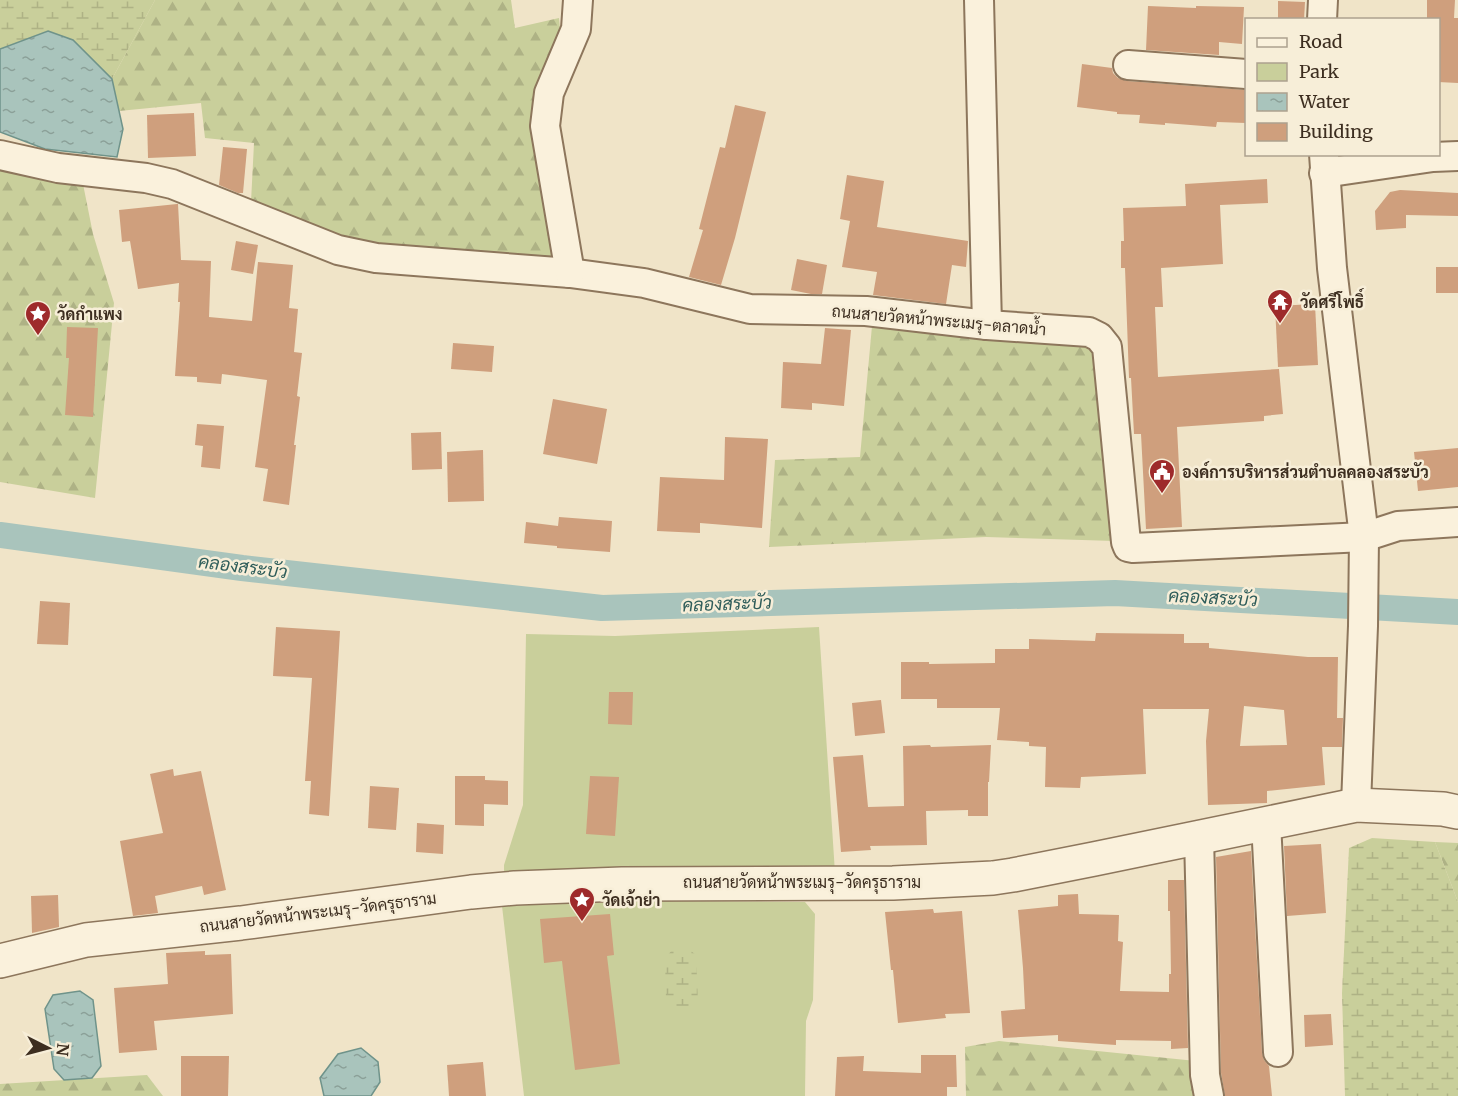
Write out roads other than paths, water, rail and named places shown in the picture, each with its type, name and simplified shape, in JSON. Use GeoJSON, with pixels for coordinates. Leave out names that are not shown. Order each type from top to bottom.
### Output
{"type":"FeatureCollection","features":[{"type":"Feature","properties":{"kind":"street"},"geometry":{"type":"LineString","coordinates":[[570,273],[545,126],[549,93],[576,29],[578,0]]}},
{"type":"Feature","properties":{"kind":"street"},"geometry":{"type":"LineString","coordinates":[[979,0],[987,325]]}},
{"type":"Feature","properties":{"kind":"street"},"geometry":{"type":"LineString","coordinates":[[1322,18],[1323,0]]}},
{"type":"Feature","properties":{"kind":"street"},"geometry":{"type":"LineString","coordinates":[[1128,65],[1245,74]]}},
{"type":"Feature","properties":{"kind":"street","name":"ถนนสายวัดหน้าพระเมรุ-ตลาดน้ำ"},"geometry":{"type":"LineString","coordinates":[[0,155],[58,168],[146,178],[172,184],[338,250],[376,258],[570,273],[644,283],[750,309],[866,310],[987,325],[1089,332],[1099,337],[1107,347],[1128,547],[1364,545],[1398,526],[1458,522]]}},
{"type":"Feature","properties":{"kind":"street"},"geometry":{"type":"LineString","coordinates":[[1356,805],[1364,545],[1332,268],[1324,164],[1458,156]]}},
{"type":"Feature","properties":{"kind":"street","name":"ถนนสายวัดหน้าพระเมรุ-วัดครุธาราม"},"geometry":{"type":"LineString","coordinates":[[0,961],[86,940],[241,923],[471,892],[622,884],[893,884],[993,878],[1356,805],[1443,809],[1458,812]]}},
{"type":"Feature","properties":{"kind":"street"},"geometry":{"type":"LineString","coordinates":[[1266,823],[1278,1052]]}},
{"type":"Feature","properties":{"kind":"street"},"geometry":{"type":"LineString","coordinates":[[1199,837],[1205,1075],[1209,1096]]}},
{"type":"Feature","properties":{"kind":"water"},"geometry":{"type":"Polygon","coordinates":[[[48,31],[73,40],[112,79],[123,129],[117,157],[45,149],[0,132],[0,49],[48,31]]]}},
{"type":"Feature","properties":{"kind":"water"},"geometry":{"type":"Polygon","coordinates":[[[80,991],[93,1000],[101,1066],[92,1078],[64,1080],[54,1069],[45,1009],[53,995],[80,991]]]}},
{"type":"Feature","properties":{"kind":"water"},"geometry":{"type":"Polygon","coordinates":[[[361,1048],[378,1062],[380,1082],[371,1096],[324,1096],[320,1078],[338,1054],[361,1048]]]}},
{"type":"Feature","properties":{"kind":"waterway","name":"คลองสระบัว"},"geometry":{"type":"LineString","coordinates":[[0,535],[242,568],[602,608],[1115,593],[1458,612]]}},
{"type":"Feature","properties":{"kind":"place","name":"วัดศรีโพธิ์"},"geometry":{"type":"Point","coordinates":[1280,325]}},
{"type":"Feature","properties":{"kind":"place","name":"วัดกำแพง"},"geometry":{"type":"Point","coordinates":[38,337]}},
{"type":"Feature","properties":{"kind":"place","name":"องค์การบริหารส่วนตำบลคลองสระบัว"},"geometry":{"type":"Point","coordinates":[1162,495]}},
{"type":"Feature","properties":{"kind":"place","name":"วัดเจ้าย่า"},"geometry":{"type":"Point","coordinates":[582,923]}}]}
